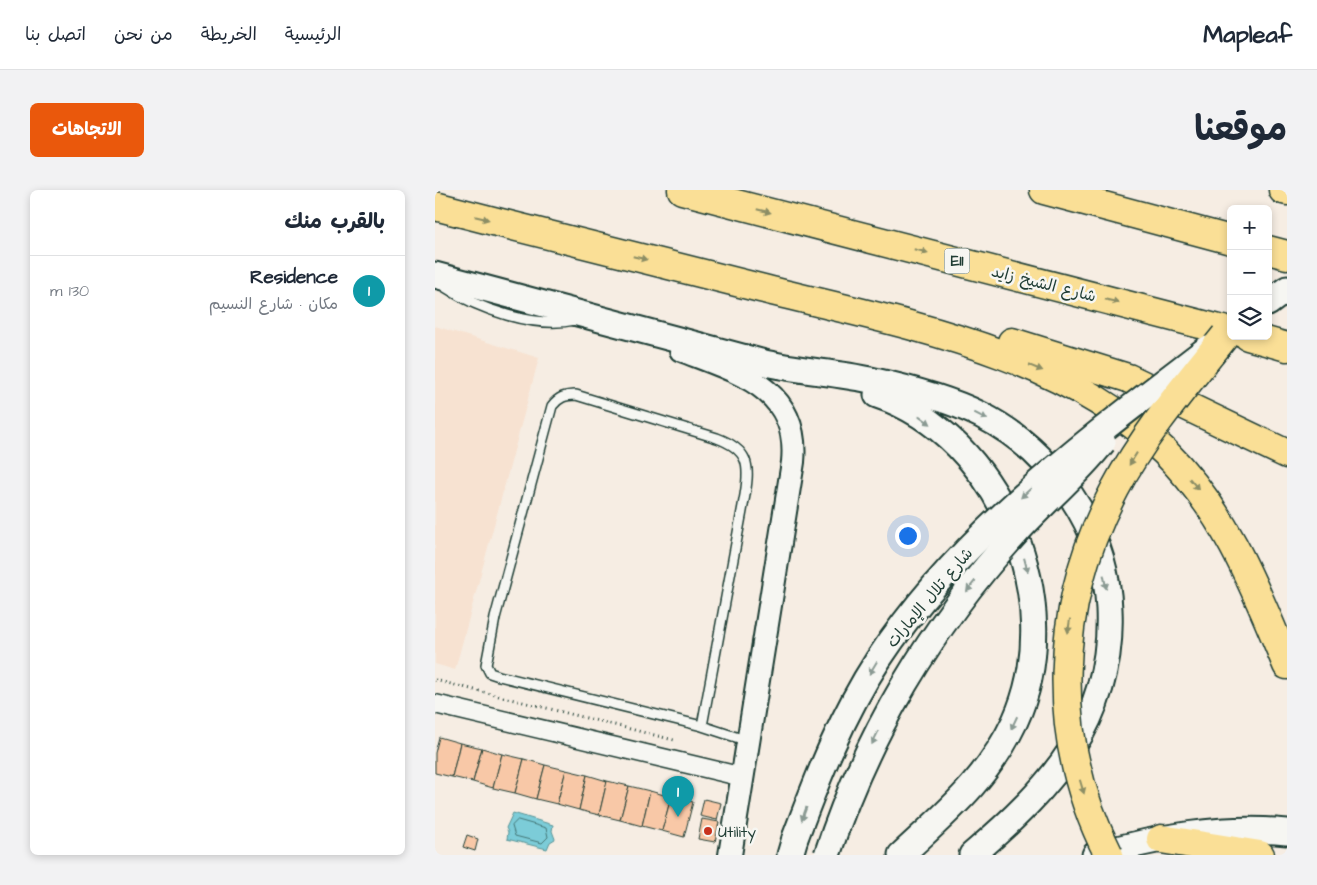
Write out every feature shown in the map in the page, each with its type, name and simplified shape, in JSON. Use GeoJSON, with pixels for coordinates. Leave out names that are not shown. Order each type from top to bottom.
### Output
{"type":"FeatureCollection","features":[{"type":"Feature","properties":{"kind":"highway","name":"شارع الشيخ زايد"},"geometry":{"type":"LineString","coordinates":[[683,190],[1227,332]]}},
{"type":"Feature","properties":{"kind":"highway"},"geometry":{"type":"LineString","coordinates":[[1044,190],[1227,239]]}},
{"type":"Feature","properties":{"kind":"highway"},"geometry":{"type":"LineString","coordinates":[[1283,190],[1287,191]]}},
{"type":"Feature","properties":{"kind":"highway"},"geometry":{"type":"LineString","coordinates":[[435,206],[924,330],[1024,363],[1075,386],[1122,416],[1165,452],[1202,494],[1233,541],[1257,592],[1287,665]]}},
{"type":"Feature","properties":{"kind":"highway"},"geometry":{"type":"LineString","coordinates":[[1272,251],[1287,255]]}},
{"type":"Feature","properties":{"kind":"highway"},"geometry":{"type":"LineString","coordinates":[[924,330],[964,332],[994,338],[1098,368],[1157,391],[1287,454]]}},
{"type":"Feature","properties":{"kind":"highway"},"geometry":{"type":"LineString","coordinates":[[1109,855],[1090,812],[1081,784],[1068,725],[1065,665],[1073,605],[1089,548],[1115,489],[1150,433],[1228,340]]}},
{"type":"Feature","properties":{"kind":"highway","name":"شارع الشيخ زايد"},"geometry":{"type":"LineString","coordinates":[[1258,340],[1287,347]]}},
{"type":"Feature","properties":{"kind":"highway"},"geometry":{"type":"LineString","coordinates":[[1161,839],[1260,855]]}},
{"type":"Feature","properties":{"kind":"main road"},"geometry":{"type":"LineString","coordinates":[[435,275],[772,365],[853,376],[941,400],[981,415],[1034,452],[1058,478],[1075,501],[1094,540],[1106,581],[1109,602],[1109,645],[1101,687],[1091,714],[1075,746],[1050,780],[1025,807],[972,855]]}},
{"type":"Feature","properties":{"kind":"main road"},"geometry":{"type":"LineString","coordinates":[[1272,300],[1287,289]]}},
{"type":"Feature","properties":{"kind":"main road"},"geometry":{"type":"LineString","coordinates":[[827,855],[858,774],[890,708],[927,645],[982,572],[1018,531],[1086,462],[1131,407],[1227,338]]}},
{"type":"Feature","properties":{"kind":"main road"},"geometry":{"type":"LineString","coordinates":[[817,372],[907,408],[928,422],[964,454],[994,493],[1006,514],[1017,537],[1031,584],[1035,622],[1033,660],[1023,701],[1015,720],[992,762],[977,783],[959,803],[901,855]]}},
{"type":"Feature","properties":{"kind":"main road","name":"شارع تلال الإمارات"},"geometry":{"type":"LineString","coordinates":[[793,847],[842,723],[873,668],[898,631],[949,570],[1002,515],[1066,458],[1131,407]]}},
{"type":"Feature","properties":{"kind":"main road"},"geometry":{"type":"LineString","coordinates":[[1095,855],[1161,839],[1224,830],[1287,832]]}},
{"type":"Feature","properties":{"kind":"street"},"geometry":{"type":"LineString","coordinates":[[644,332],[753,380],[772,395],[790,426],[794,450],[730,855]]}},
{"type":"Feature","properties":{"kind":"street"},"geometry":{"type":"LineString","coordinates":[[435,704],[743,777]]}},
{"type":"Feature","properties":{"kind":"lane"},"geometry":{"type":"LineString","coordinates":[[435,279],[467,300],[504,313],[556,323],[587,316]]}},
{"type":"Feature","properties":{"kind":"lane"},"geometry":{"type":"LineString","coordinates":[[702,726],[749,469],[743,455],[732,443],[576,395],[567,395],[558,399],[552,406],[495,618],[486,665],[490,673],[702,726],[748,741]]}},
{"type":"Feature","properties":{"kind":"path"},"geometry":{"type":"LineString","coordinates":[[435,680],[679,742]]}},
{"type":"Feature","properties":{"kind":"shaded area"},"geometry":{"type":"Polygon","coordinates":[[[435,326],[539,358],[455,670],[435,664],[435,326]]]}},
{"type":"Feature","properties":{"kind":"water"},"geometry":{"type":"Polygon","coordinates":[[[513,813],[553,825],[552,831],[555,839],[550,842],[547,849],[507,839],[508,832],[506,828],[513,813]]]}},
{"type":"Feature","properties":{"kind":"building"},"geometry":{"type":"Polygon","coordinates":[[[439,737],[460,743],[452,777],[435,773],[435,753],[439,737]]]}},
{"type":"Feature","properties":{"kind":"building"},"geometry":{"type":"Polygon","coordinates":[[[460,743],[482,748],[473,782],[452,777],[460,743]]]}},
{"type":"Feature","properties":{"kind":"building"},"geometry":{"type":"Polygon","coordinates":[[[482,748],[502,754],[493,788],[473,782],[482,748]]]}},
{"type":"Feature","properties":{"kind":"building"},"geometry":{"type":"Polygon","coordinates":[[[502,754],[524,759],[515,793],[493,788],[502,754]]]}},
{"type":"Feature","properties":{"kind":"building"},"geometry":{"type":"Polygon","coordinates":[[[524,759],[545,765],[536,799],[515,793],[524,759]]]}},
{"type":"Feature","properties":{"kind":"building"},"geometry":{"type":"Polygon","coordinates":[[[545,765],[566,770],[557,804],[536,799],[545,765]]]}},
{"type":"Feature","properties":{"kind":"building"},"geometry":{"type":"Polygon","coordinates":[[[566,770],[587,775],[579,810],[557,804],[566,770]]]}},
{"type":"Feature","properties":{"kind":"building"},"geometry":{"type":"Polygon","coordinates":[[[587,775],[607,781],[599,815],[579,810],[587,775]]]}},
{"type":"Feature","properties":{"kind":"building"},"geometry":{"type":"Polygon","coordinates":[[[607,781],[629,786],[620,820],[599,815],[607,781]]]}},
{"type":"Feature","properties":{"kind":"building"},"geometry":{"type":"Polygon","coordinates":[[[629,786],[650,791],[642,826],[620,820],[629,786]]]}},
{"type":"Feature","properties":{"kind":"building"},"geometry":{"type":"Polygon","coordinates":[[[650,791],[671,797],[662,831],[642,826],[650,791]]]}},
{"type":"Feature","properties":{"kind":"building"},"geometry":{"type":"Polygon","coordinates":[[[671,797],[693,802],[684,837],[662,831],[671,797]]]}},
{"type":"Feature","properties":{"kind":"building","name":"Utility"},"geometry":{"type":"Polygon","coordinates":[[[704,799],[721,803],[717,820],[700,816],[704,799]]]}},
{"type":"Feature","properties":{"kind":"building","name":"Utility"},"geometry":{"type":"Polygon","coordinates":[[[702,819],[719,822],[715,842],[698,839],[702,819]]]}},
{"type":"Feature","properties":{"kind":"building"},"geometry":{"type":"Polygon","coordinates":[[[467,835],[478,839],[475,851],[463,847],[467,835]]]}},
{"type":"Feature","properties":{"kind":"place","name":"Residence"},"geometry":{"type":"Point","coordinates":[678,817]}},
{"type":"Feature","properties":{"kind":"place","name":"Utility"},"geometry":{"type":"Point","coordinates":[708,831]}}]}
